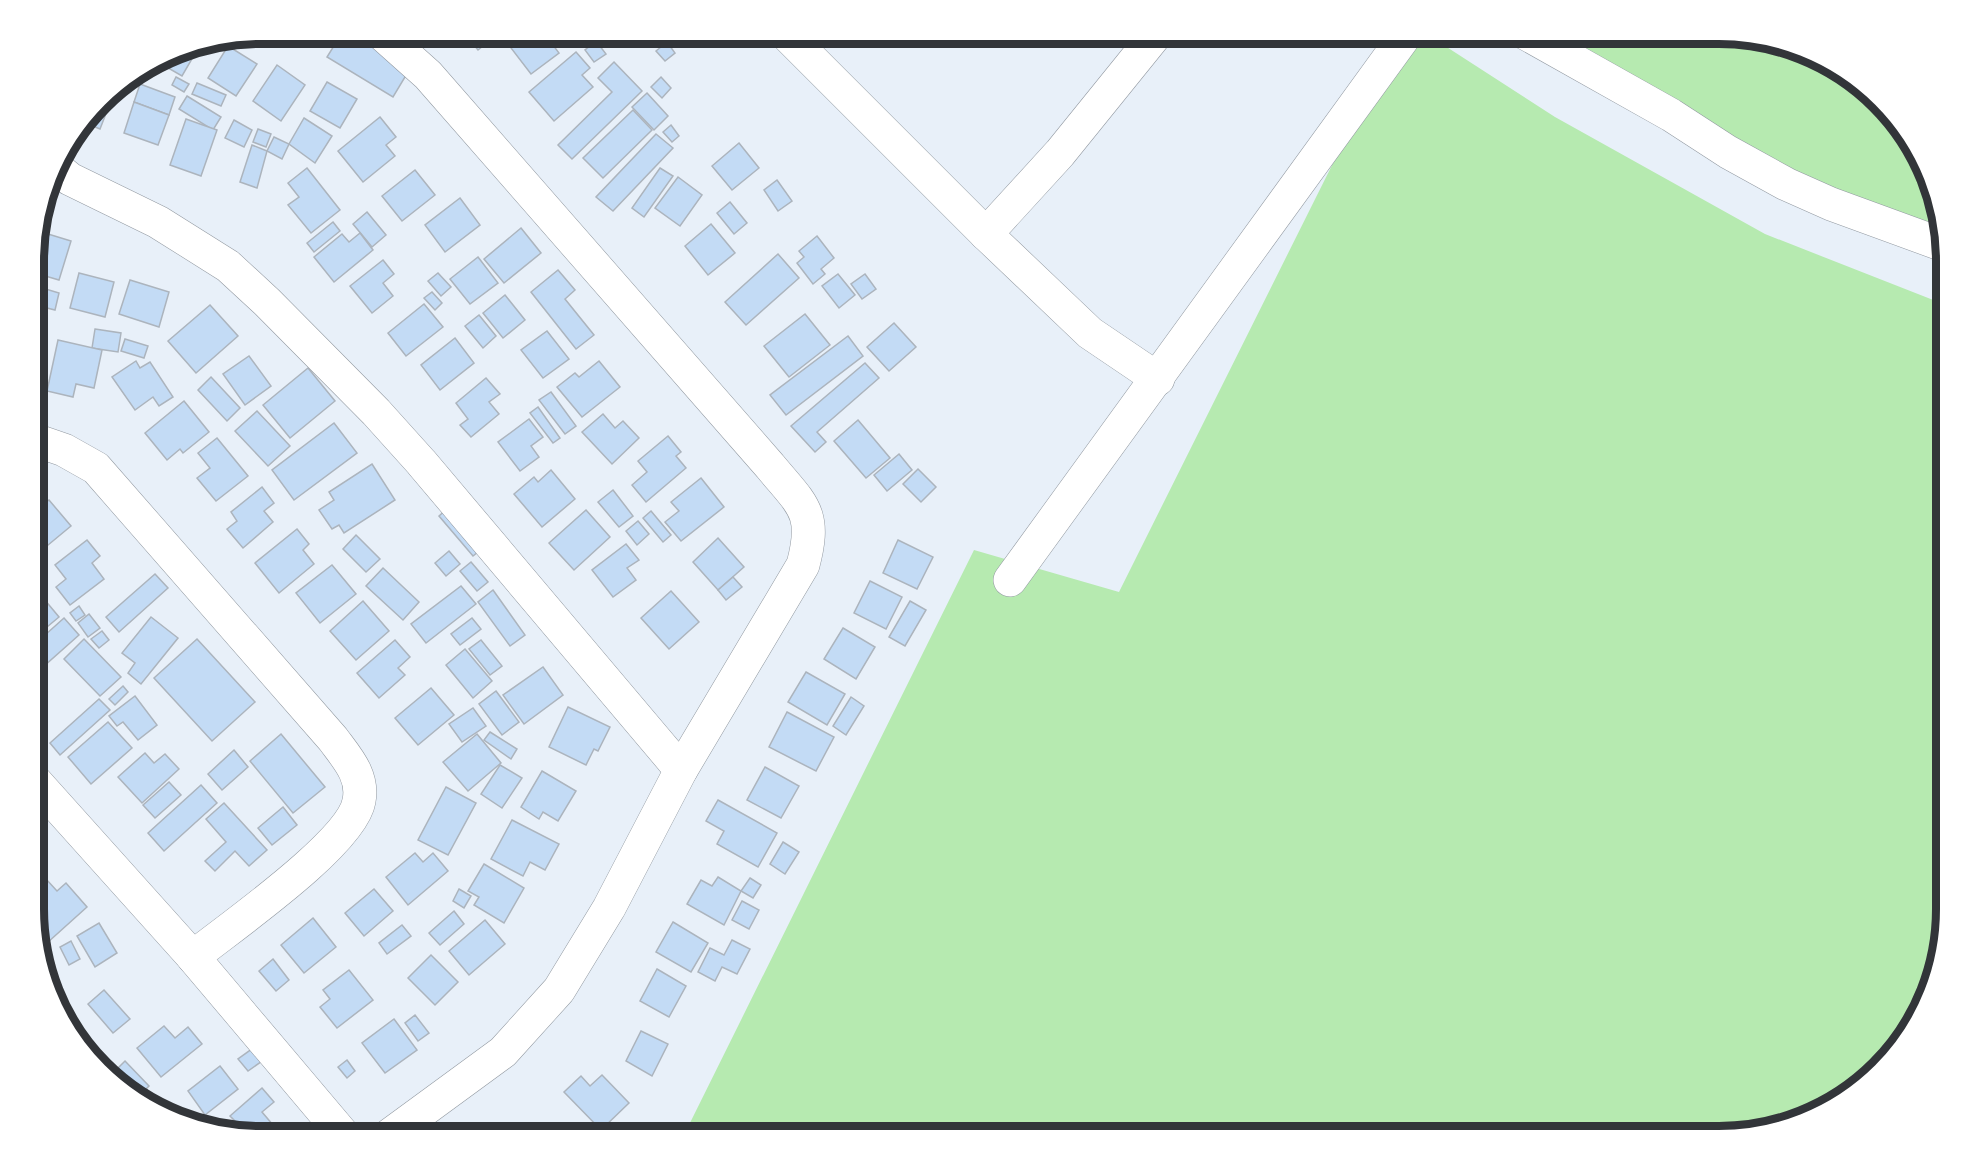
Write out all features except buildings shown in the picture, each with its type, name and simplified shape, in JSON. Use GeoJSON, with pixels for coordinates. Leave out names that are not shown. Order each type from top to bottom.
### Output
{"type":"FeatureCollection","features":[{"type":"Feature","properties":{"kind":"street"},"geometry":{"type":"LineString","coordinates":[[394,44],[414,60],[458,109],[770,466],[808,515],[810,538],[803,566],[681,770],[609,908],[559,990],[503,1052],[402,1126]]}},
{"type":"Feature","properties":{"kind":"street"},"geometry":{"type":"LineString","coordinates":[[796,44],[986,234],[1090,333],[1158,379]]}},
{"type":"Feature","properties":{"kind":"street"},"geometry":{"type":"LineString","coordinates":[[986,234],[1060,153],[1148,44]]}},
{"type":"Feature","properties":{"kind":"street"},"geometry":{"type":"LineString","coordinates":[[1010,580],[1399,44]]}},
{"type":"Feature","properties":{"kind":"street"},"geometry":{"type":"LineString","coordinates":[[1545,44],[1671,115],[1728,152],[1786,184],[1831,204],[1936,242]]}},
{"type":"Feature","properties":{"kind":"street"},"geometry":{"type":"LineString","coordinates":[[62,173],[70,179],[158,222],[228,266],[267,302],[376,412],[421,462],[681,770]]}},
{"type":"Feature","properties":{"kind":"street"},"geometry":{"type":"LineString","coordinates":[[44,443],[64,450],[96,468],[333,739],[353,766],[360,782],[359,801],[352,820],[340,834],[315,859],[193,957]]}},
{"type":"Feature","properties":{"kind":"street"},"geometry":{"type":"LineString","coordinates":[[44,791],[193,957],[336,1126]]}},
{"type":"Feature","properties":{"kind":"green space"},"geometry":{"type":"Polygon","coordinates":[[[1393,44],[1442,44],[1555,117],[1765,234],[1936,301],[1936,924],[1929,966],[1914,1006],[1892,1042],[1852,1082],[1803,1110],[1748,1125],[688,1126],[974,550],[1119,592],[1393,44]]]}},
{"type":"Feature","properties":{"kind":"green space"},"geometry":{"type":"Polygon","coordinates":[[[1537,44],[1748,45],[1790,55],[1816,66],[1852,88],[1892,128],[1920,177],[1929,204],[1936,240],[1537,44]]]}}]}
